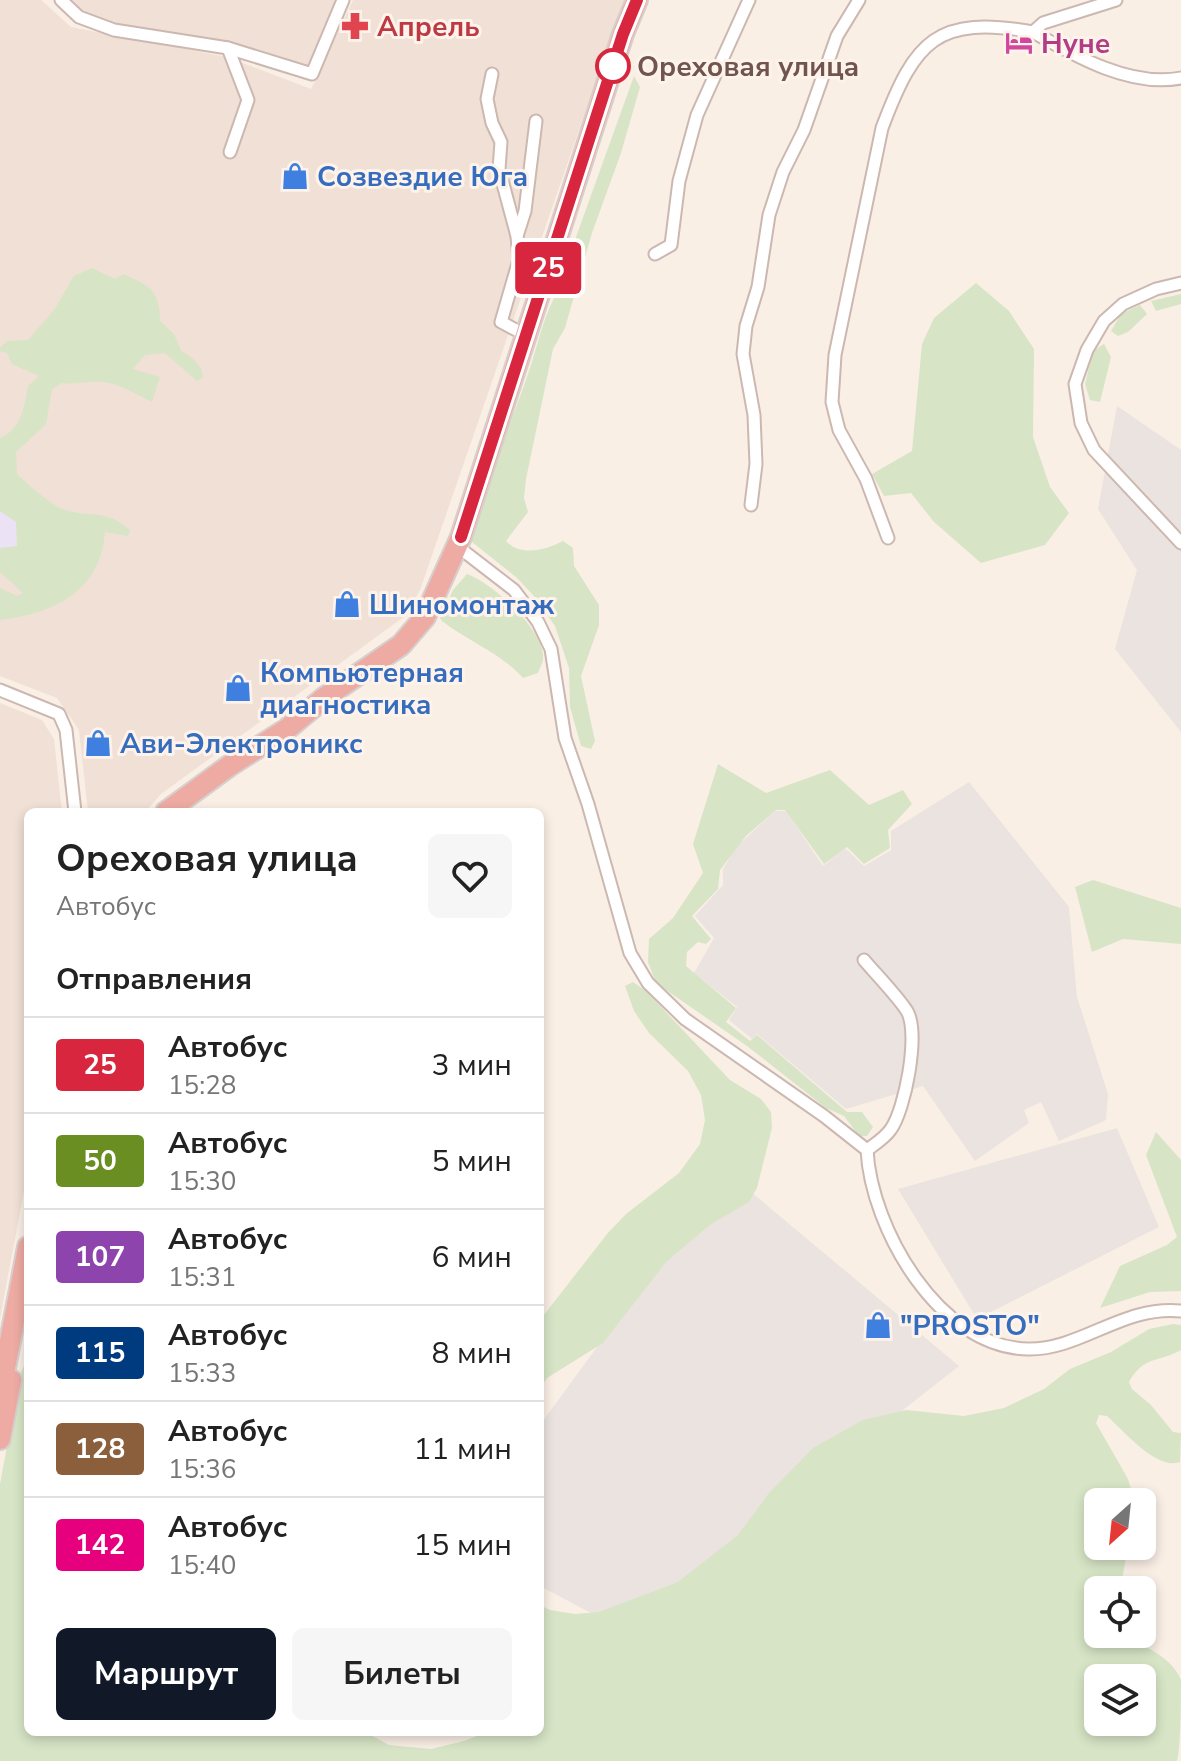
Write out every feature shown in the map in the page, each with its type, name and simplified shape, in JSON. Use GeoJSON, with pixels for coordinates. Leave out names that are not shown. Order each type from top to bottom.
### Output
{"type":"FeatureCollection","features":[{"type":"Feature","properties":{"kind":"highway"},"geometry":{"type":"LineString","coordinates":[[162,808],[241,747],[394,640],[418,612],[458,516],[516,330],[628,0]]}},
{"type":"Feature","properties":{"kind":"highway"},"geometry":{"type":"LineString","coordinates":[[171,808],[287,729],[324,698],[401,645],[425,617],[459,541],[623,34],[637,0]]}},
{"type":"Feature","properties":{"kind":"highway"},"geometry":{"type":"LineString","coordinates":[[0,1394],[24,1268]]}},
{"type":"Feature","properties":{"kind":"highway"},"geometry":{"type":"LineString","coordinates":[[0,1439],[24,1320]]}},
{"type":"Feature","properties":{"kind":"street"},"geometry":{"type":"LineString","coordinates":[[61,0],[79,17],[114,30],[228,48],[312,74],[343,0]]}},
{"type":"Feature","properties":{"kind":"street"},"geometry":{"type":"LineString","coordinates":[[655,254],[671,245],[679,181],[697,115],[749,0]]}},
{"type":"Feature","properties":{"kind":"street"},"geometry":{"type":"LineString","coordinates":[[751,505],[756,464],[754,415],[743,354],[746,326],[758,287],[769,215],[783,172],[804,130],[837,36],[859,0]]}},
{"type":"Feature","properties":{"kind":"street"},"geometry":{"type":"LineString","coordinates":[[1033,32],[1043,23],[1116,0]]}},
{"type":"Feature","properties":{"kind":"street"},"geometry":{"type":"LineString","coordinates":[[888,538],[866,479],[839,430],[832,402],[835,355],[882,128],[907,70],[920,52],[939,36],[972,26],[1033,32],[1084,58],[1141,78],[1181,78]]}},
{"type":"Feature","properties":{"kind":"street"},"geometry":{"type":"LineString","coordinates":[[228,48],[248,100],[230,152]]}},
{"type":"Feature","properties":{"kind":"street"},"geometry":{"type":"LineString","coordinates":[[492,74],[487,99],[492,123],[501,142],[499,169],[517,236],[519,260],[501,322],[516,330]]}},
{"type":"Feature","properties":{"kind":"street"},"geometry":{"type":"LineString","coordinates":[[517,236],[527,200],[536,121]]}},
{"type":"Feature","properties":{"kind":"street"},"geometry":{"type":"LineString","coordinates":[[1181,283],[1156,289],[1123,304],[1104,321],[1087,350],[1075,384],[1081,423],[1094,450],[1181,543]]}},
{"type":"Feature","properties":{"kind":"street"},"geometry":{"type":"LineString","coordinates":[[459,541],[514,590],[538,622],[551,649],[565,738],[588,804],[630,953],[648,983],[685,1019],[824,1116],[867,1150],[868,1171],[897,1253],[925,1290],[956,1321],[989,1341],[1027,1349],[1060,1344],[1123,1318],[1162,1309],[1181,1311]]}},
{"type":"Feature","properties":{"kind":"street"},"geometry":{"type":"LineString","coordinates":[[0,690],[59,714],[66,730],[75,808]]}},
{"type":"Feature","properties":{"kind":"street"},"geometry":{"type":"LineString","coordinates":[[864,960],[907,1013],[911,1031],[911,1051],[899,1112],[889,1132],[867,1150]]}},
{"type":"Feature","properties":{"kind":"shaded area"},"geometry":{"type":"Polygon","coordinates":[[[0,0],[41,0],[71,27],[227,57],[311,89],[353,0],[628,0],[600,69],[420,590],[405,616],[161,794],[149,808],[88,808],[79,730],[57,698],[0,676],[0,0]]]}},
{"type":"Feature","properties":{"kind":"shaded area"},"geometry":{"type":"Polygon","coordinates":[[[65,0],[338,0],[309,70],[101,22],[65,0]]]}},
{"type":"Feature","properties":{"kind":"shaded area"},"geometry":{"type":"Polygon","coordinates":[[[1117,406],[1181,450],[1181,732],[1115,649],[1137,570],[1098,509],[1117,406]]]}},
{"type":"Feature","properties":{"kind":"shaded area"},"geometry":{"type":"Polygon","coordinates":[[[0,511],[16,522],[17,547],[0,548],[0,511]]]}},
{"type":"Feature","properties":{"kind":"shaded area"},"geometry":{"type":"Polygon","coordinates":[[[0,703],[42,720],[54,739],[62,808],[24,808],[24,1191],[0,1318],[0,703]]]}},
{"type":"Feature","properties":{"kind":"shaded area"},"geometry":{"type":"Polygon","coordinates":[[[969,782],[1069,907],[1077,997],[1108,1094],[1106,1120],[1059,1141],[1041,1102],[1024,1110],[1029,1123],[975,1161],[923,1086],[846,1109],[757,1034],[752,1039],[729,1020],[737,1007],[694,973],[714,938],[695,916],[723,885],[723,869],[736,847],[775,811],[786,811],[823,866],[845,848],[864,866],[891,850],[891,831],[969,782]]]}},
{"type":"Feature","properties":{"kind":"shaded area"},"geometry":{"type":"Polygon","coordinates":[[[1117,1128],[1159,1227],[977,1319],[898,1189],[1117,1128]]]}},
{"type":"Feature","properties":{"kind":"shaded area"},"geometry":{"type":"Polygon","coordinates":[[[726,1171],[959,1366],[623,1630],[544,1588],[544,1420],[726,1171]]]}},
{"type":"Feature","properties":{"kind":"green space"},"geometry":{"type":"Polygon","coordinates":[[[634,76],[640,87],[621,153],[592,233],[565,328],[553,349],[526,479],[524,498],[528,512],[506,541],[526,550],[541,549],[563,541],[573,548],[574,566],[599,605],[599,625],[581,676],[595,741],[591,749],[581,746],[570,707],[569,668],[555,626],[516,577],[467,538],[634,76]]]}},
{"type":"Feature","properties":{"kind":"green space"},"geometry":{"type":"Polygon","coordinates":[[[92,268],[115,279],[123,274],[151,290],[158,302],[160,321],[174,334],[181,351],[193,358],[203,377],[197,381],[165,353],[145,355],[133,369],[160,377],[152,402],[121,387],[102,382],[62,383],[52,389],[46,424],[16,452],[17,474],[58,507],[105,516],[130,530],[128,536],[105,532],[94,570],[71,596],[39,612],[0,620],[0,588],[17,596],[23,593],[0,572],[0,548],[17,546],[16,522],[0,511],[0,438],[17,423],[28,386],[39,376],[12,364],[7,353],[0,351],[0,348],[7,341],[28,340],[54,310],[74,276],[92,268]]]}},
{"type":"Feature","properties":{"kind":"green space"},"geometry":{"type":"Polygon","coordinates":[[[976,283],[1009,311],[1034,349],[1033,437],[1050,487],[1069,513],[1045,545],[981,563],[934,522],[911,493],[884,496],[872,474],[912,451],[922,344],[934,318],[976,283]]]}},
{"type":"Feature","properties":{"kind":"green space"},"geometry":{"type":"Polygon","coordinates":[[[1181,294],[1181,304],[1156,311],[1151,301],[1181,294]]]}},
{"type":"Feature","properties":{"kind":"green space"},"geometry":{"type":"Polygon","coordinates":[[[1140,305],[1147,314],[1128,332],[1118,336],[1111,331],[1121,314],[1140,305]]]}},
{"type":"Feature","properties":{"kind":"green space"},"geometry":{"type":"Polygon","coordinates":[[[1104,344],[1111,357],[1100,402],[1090,400],[1085,384],[1093,351],[1104,344]]]}},
{"type":"Feature","properties":{"kind":"green space"},"geometry":{"type":"Polygon","coordinates":[[[467,574],[489,586],[514,607],[534,632],[543,655],[538,673],[523,678],[515,669],[442,621],[440,618],[453,590],[467,574]]]}},
{"type":"Feature","properties":{"kind":"green space"},"geometry":{"type":"Polygon","coordinates":[[[718,764],[766,793],[830,770],[869,805],[903,790],[912,804],[888,830],[890,848],[864,864],[847,847],[824,864],[785,810],[776,810],[746,836],[720,870],[718,889],[692,916],[711,939],[706,944],[698,942],[687,952],[686,966],[736,1008],[726,1022],[750,1041],[757,1035],[847,1112],[862,1112],[873,1127],[867,1136],[859,1136],[844,1116],[826,1108],[747,1046],[656,983],[648,962],[649,939],[673,918],[703,873],[693,844],[718,764]]]}},
{"type":"Feature","properties":{"kind":"green space"},"geometry":{"type":"Polygon","coordinates":[[[1093,880],[1181,908],[1181,944],[1123,939],[1092,952],[1075,887],[1093,880]]]}},
{"type":"Feature","properties":{"kind":"green space"},"geometry":{"type":"Polygon","coordinates":[[[633,982],[646,991],[730,1080],[761,1099],[771,1112],[772,1128],[757,1188],[749,1202],[711,1224],[667,1261],[603,1343],[544,1383],[544,1315],[626,1214],[679,1173],[700,1144],[705,1120],[701,1095],[688,1071],[649,1033],[634,1011],[625,986],[633,982]]]}},
{"type":"Feature","properties":{"kind":"green space"},"geometry":{"type":"Polygon","coordinates":[[[1156,1132],[1181,1160],[1181,1291],[1150,1292],[1100,1308],[1120,1266],[1167,1245],[1177,1237],[1146,1155],[1156,1132]]]}},
{"type":"Feature","properties":{"kind":"green space"},"geometry":{"type":"Polygon","coordinates":[[[1181,1325],[1181,1350],[1146,1363],[1129,1382],[1173,1432],[1181,1433],[1180,1462],[1161,1461],[1132,1440],[1107,1416],[1099,1415],[1096,1423],[1131,1488],[1084,1488],[1084,1560],[1126,1560],[1123,1576],[1084,1576],[1084,1648],[1149,1648],[1175,1670],[1181,1680],[1177,1761],[0,1761],[0,1484],[24,1366],[24,1736],[372,1736],[389,1745],[431,1749],[477,1736],[544,1736],[544,1607],[575,1614],[599,1612],[678,1582],[738,1535],[769,1493],[813,1448],[863,1420],[906,1410],[964,1416],[1004,1408],[1044,1389],[1070,1369],[1111,1352],[1149,1329],[1181,1325]]]}},
{"type":"Feature","properties":{"kind":"bus line","name":"25"},"geometry":{"type":"LineString","coordinates":[[461,537],[623,34],[637,0]]}},
{"type":"Feature","properties":{"kind":"place","name":"Апрель"},"geometry":{"type":"Point","coordinates":[355,26]}},
{"type":"Feature","properties":{"kind":"place","name":"Нуне"},"geometry":{"type":"Point","coordinates":[1019,43]}},
{"type":"Feature","properties":{"kind":"place","name":"Ореховая улица"},"geometry":{"type":"Point","coordinates":[613,66]}},
{"type":"Feature","properties":{"kind":"place","name":"Созвездие Юга"},"geometry":{"type":"Point","coordinates":[295,176]}},
{"type":"Feature","properties":{"kind":"place","name":"Шиномонтаж"},"geometry":{"type":"Point","coordinates":[347,604]}},
{"type":"Feature","properties":{"kind":"place","name":"Компьютерная диагностика"},"geometry":{"type":"Point","coordinates":[238,688]}},
{"type":"Feature","properties":{"kind":"place","name":"Ави-Электроникс"},"geometry":{"type":"Point","coordinates":[98,743]}},
{"type":"Feature","properties":{"kind":"place","name":"\"PROSTO\""},"geometry":{"type":"Point","coordinates":[878,1325]}}]}
